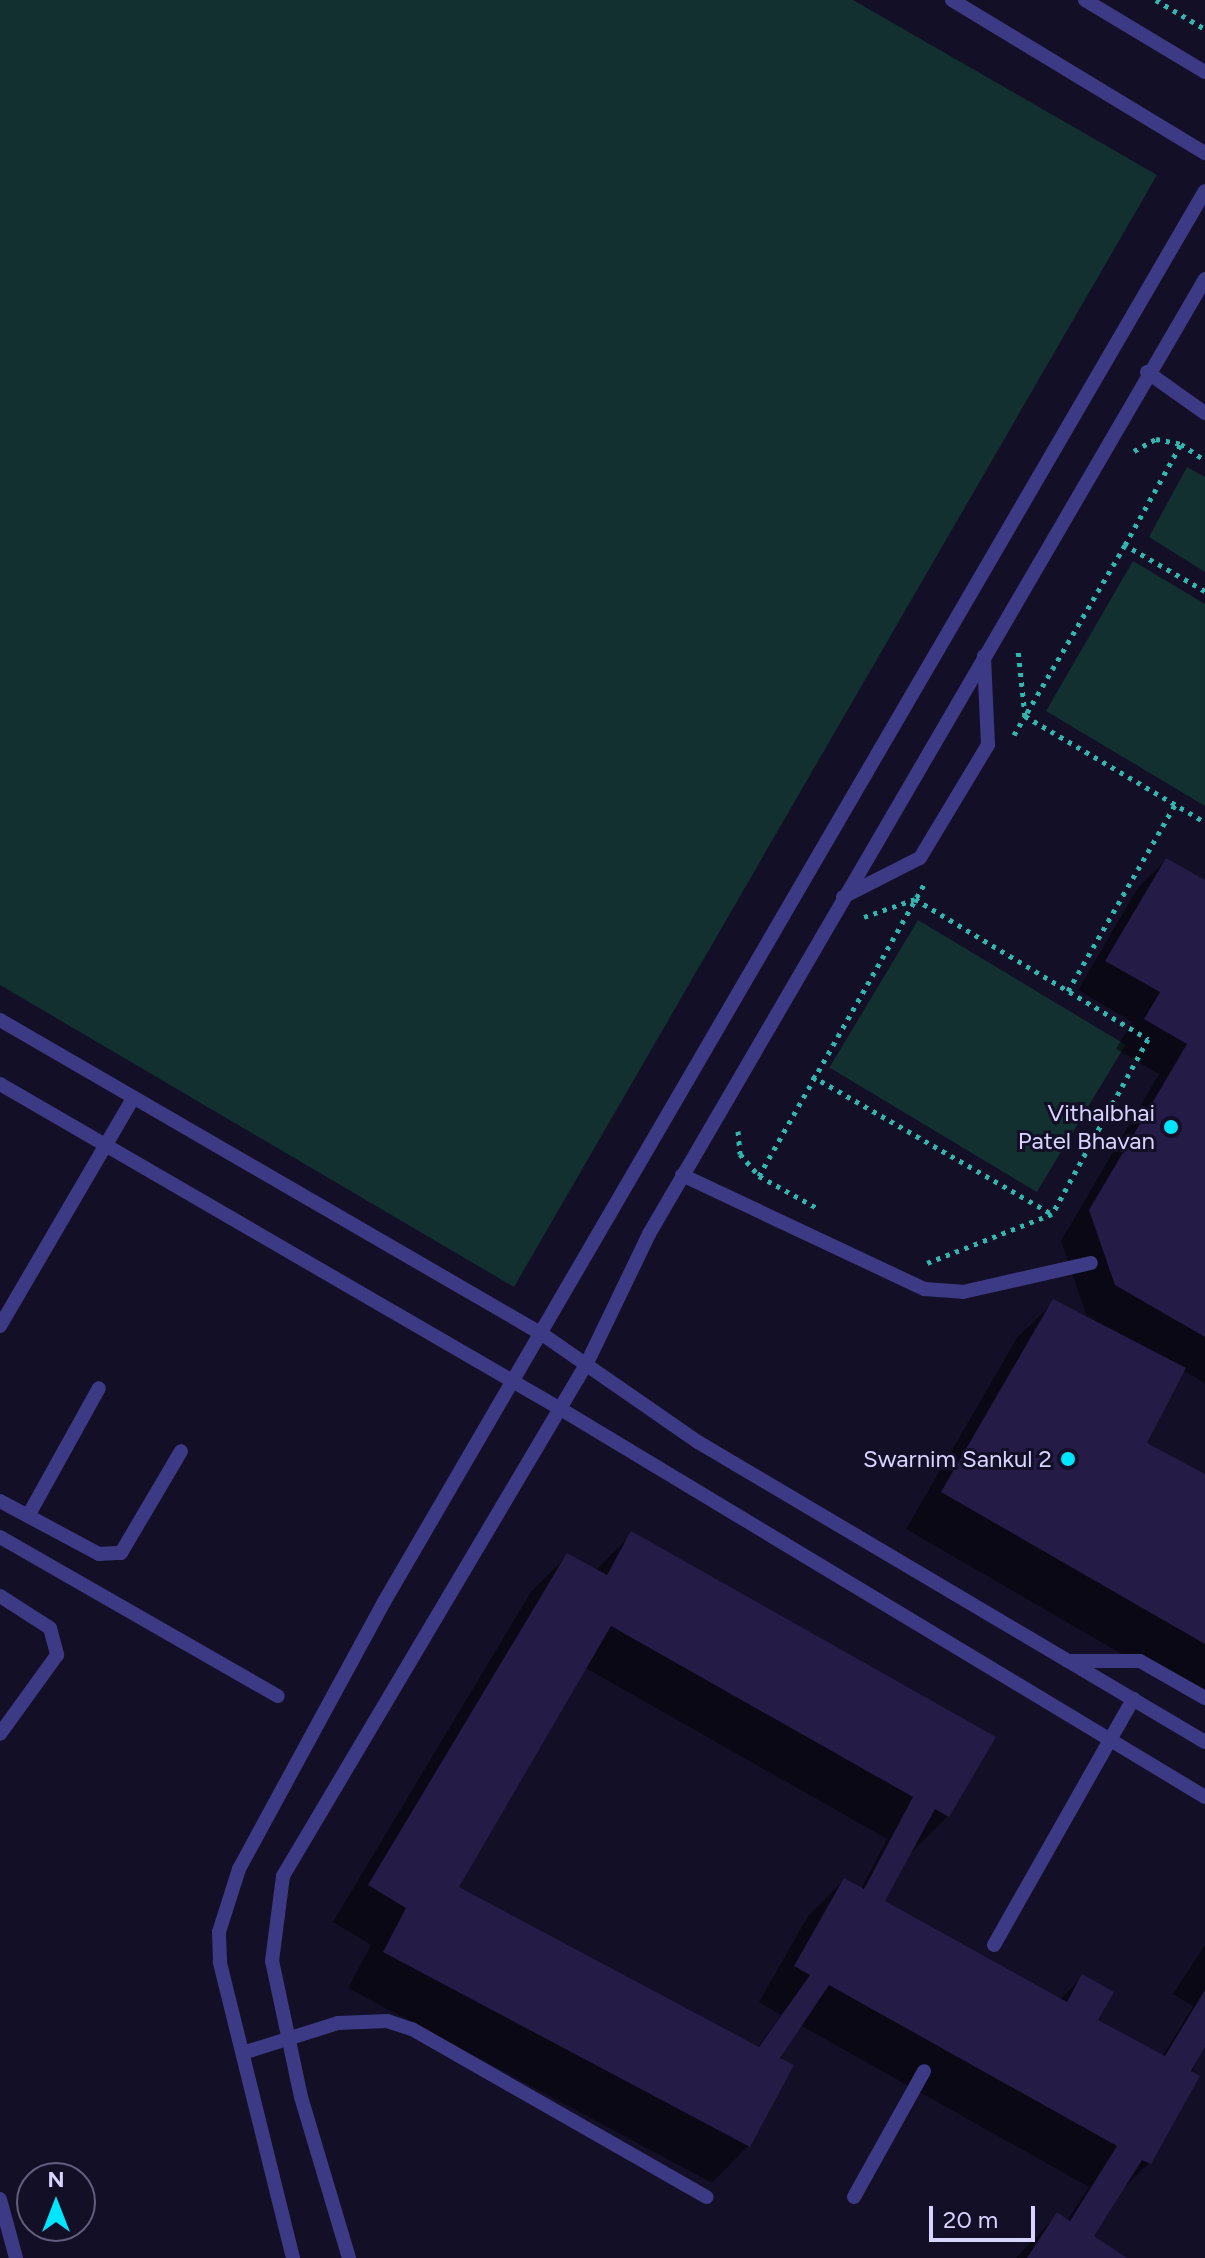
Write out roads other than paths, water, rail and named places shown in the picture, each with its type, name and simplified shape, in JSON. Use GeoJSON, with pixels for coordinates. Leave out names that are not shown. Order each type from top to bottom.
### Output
{"type":"FeatureCollection","features":[{"type":"Feature","properties":{"kind":"lane"},"geometry":{"type":"LineString","coordinates":[[952,0],[1205,153]]}},
{"type":"Feature","properties":{"kind":"lane"},"geometry":{"type":"LineString","coordinates":[[1085,0],[1205,72]]}},
{"type":"Feature","properties":{"kind":"lane"},"geometry":{"type":"LineString","coordinates":[[293,2258],[220,1947],[239,1869],[384,1602],[1205,191]]}},
{"type":"Feature","properties":{"kind":"lane"},"geometry":{"type":"LineString","coordinates":[[349,2258],[286,2037],[272,1961],[283,1876],[587,1363],[682,1175],[1147,372],[1205,279]]}},
{"type":"Feature","properties":{"kind":"lane"},"geometry":{"type":"LineString","coordinates":[[1147,372],[1205,413]]}},
{"type":"Feature","properties":{"kind":"lane"},"geometry":{"type":"LineString","coordinates":[[843,897],[920,858],[988,745],[984,656]]}},
{"type":"Feature","properties":{"kind":"lane"},"geometry":{"type":"LineString","coordinates":[[0,1020],[542,1334],[698,1442],[1205,1742]]}},
{"type":"Feature","properties":{"kind":"lane"},"geometry":{"type":"LineString","coordinates":[[0,1084],[512,1384],[559,1408],[1205,1797]]}},
{"type":"Feature","properties":{"kind":"lane"},"geometry":{"type":"LineString","coordinates":[[0,1326],[133,1098]]}},
{"type":"Feature","properties":{"kind":"lane"},"geometry":{"type":"LineString","coordinates":[[682,1175],[924,1289],[963,1292],[1091,1263]]}},
{"type":"Feature","properties":{"kind":"lane"},"geometry":{"type":"LineString","coordinates":[[28,1516],[99,1388]]}},
{"type":"Feature","properties":{"kind":"lane"},"geometry":{"type":"LineString","coordinates":[[0,1501],[99,1554],[121,1553],[181,1451]]}},
{"type":"Feature","properties":{"kind":"lane"},"geometry":{"type":"LineString","coordinates":[[0,1537],[278,1696]]}},
{"type":"Feature","properties":{"kind":"lane"},"geometry":{"type":"LineString","coordinates":[[0,1596],[50,1628],[57,1655],[0,1734]]}},
{"type":"Feature","properties":{"kind":"lane"},"geometry":{"type":"LineString","coordinates":[[1068,1661],[1140,1661],[1205,1698]]}},
{"type":"Feature","properties":{"kind":"lane"},"geometry":{"type":"LineString","coordinates":[[994,1945],[1133,1699]]}},
{"type":"Feature","properties":{"kind":"lane"},"geometry":{"type":"LineString","coordinates":[[246,2052],[286,2037],[365,2020],[412,2029],[707,2197]]}},
{"type":"Feature","properties":{"kind":"lane"},"geometry":{"type":"LineString","coordinates":[[854,2197],[924,2071]]}},
{"type":"Feature","properties":{"kind":"lane"},"geometry":{"type":"LineString","coordinates":[[0,2199],[16,2258]]}},
{"type":"Feature","properties":{"kind":"place","name":"Vithalbhai Patel Bhavan"},"geometry":{"type":"Point","coordinates":[1171,1127]}},
{"type":"Feature","properties":{"kind":"place","name":"Swarnim Sankul 2"},"geometry":{"type":"Point","coordinates":[1068,1459]}}]}
